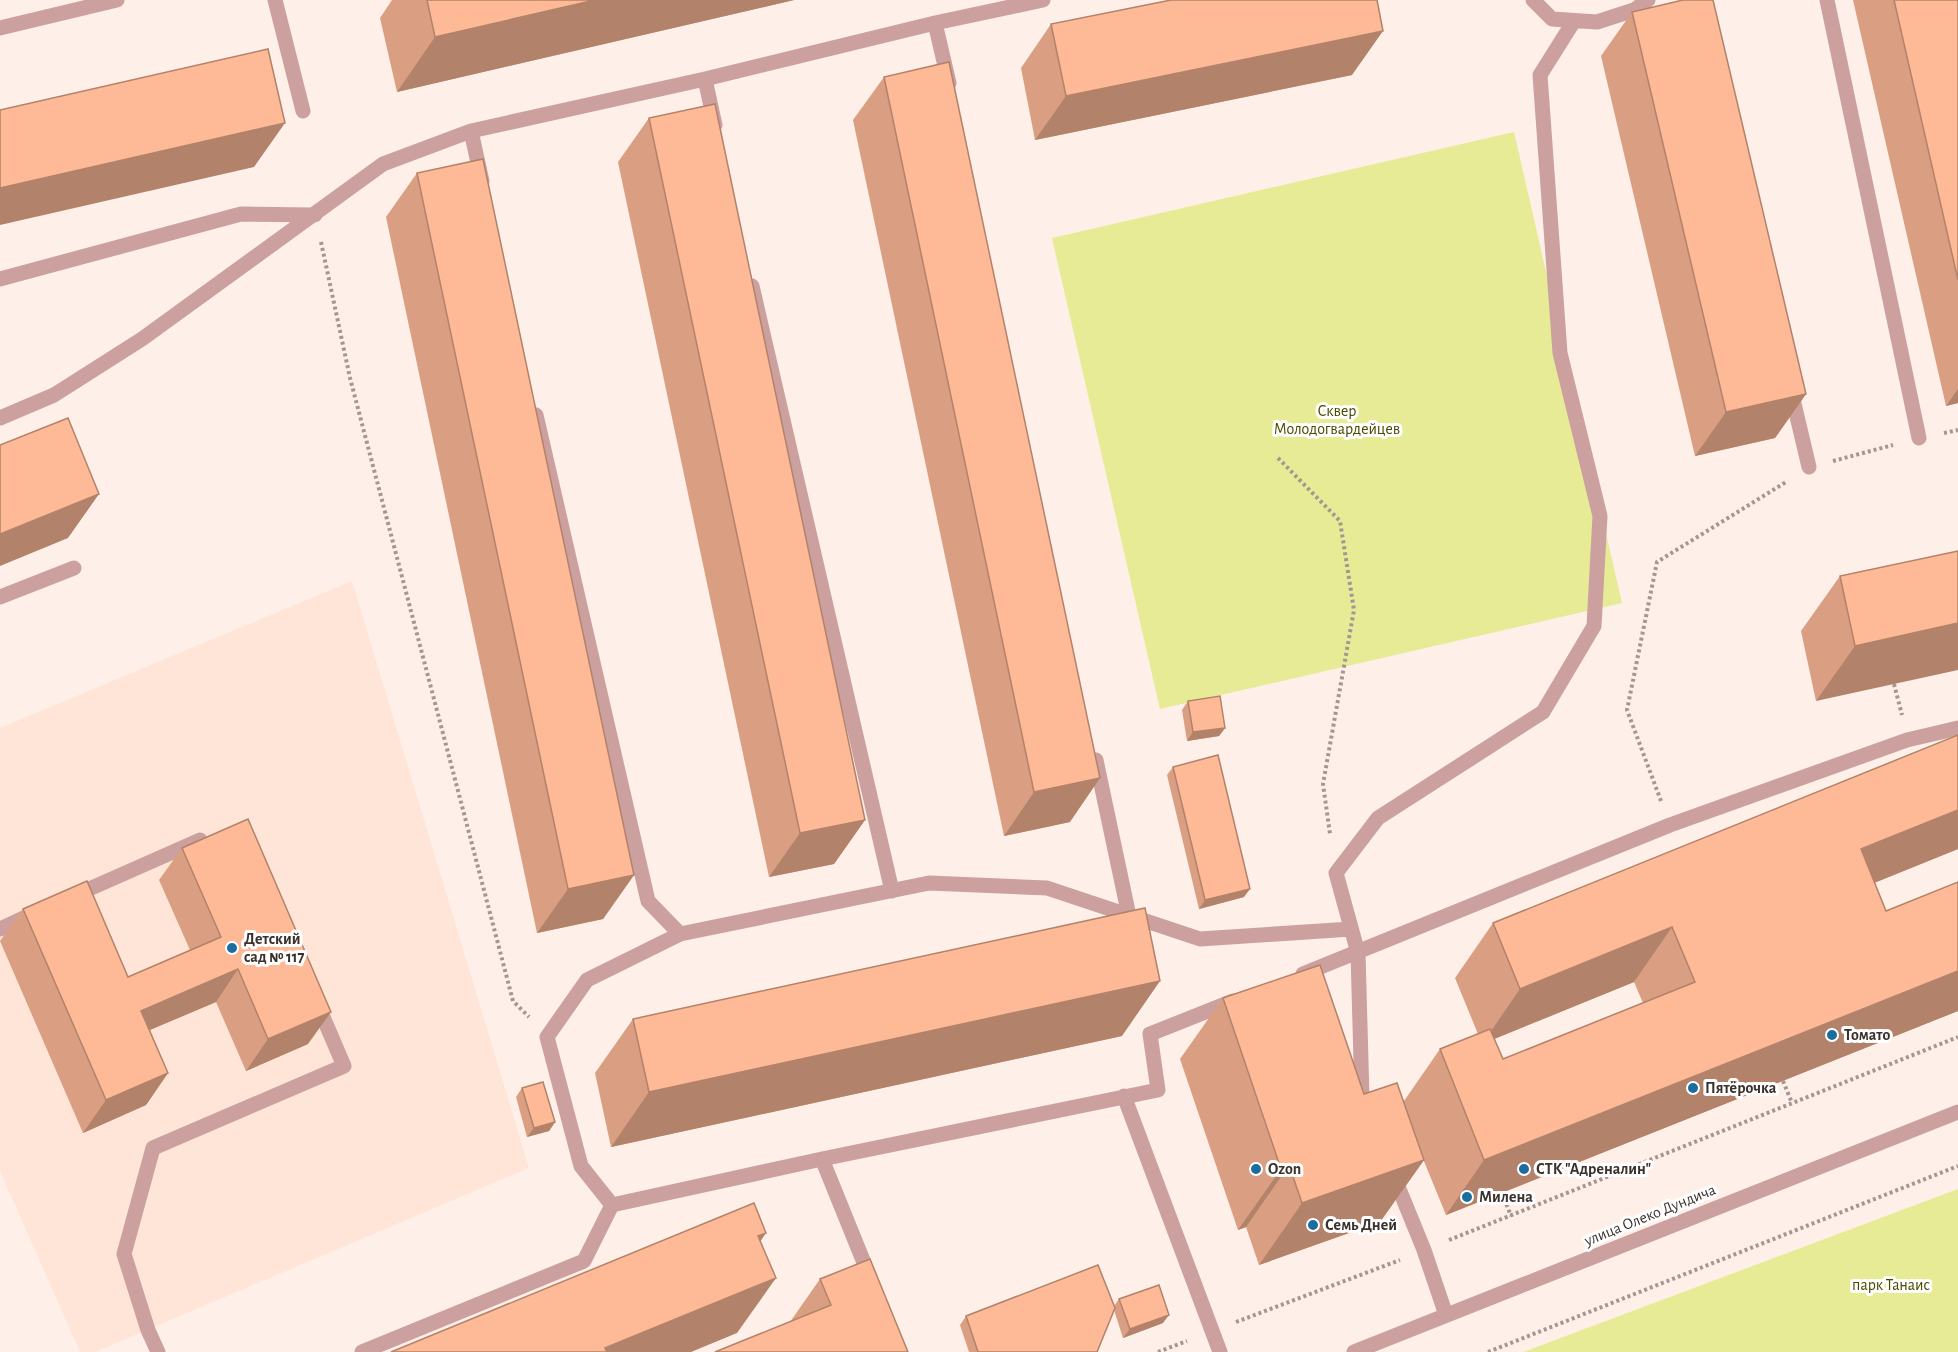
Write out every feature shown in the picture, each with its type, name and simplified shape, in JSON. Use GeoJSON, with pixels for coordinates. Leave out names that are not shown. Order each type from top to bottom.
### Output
{"type":"FeatureCollection","features":[{"type":"Feature","properties":{"kind":"street"},"geometry":{"type":"LineString","coordinates":[[0,28],[117,0]]}},
{"type":"Feature","properties":{"kind":"street"},"geometry":{"type":"LineString","coordinates":[[275,0],[303,111]]}},
{"type":"Feature","properties":{"kind":"street"},"geometry":{"type":"LineString","coordinates":[[0,418],[54,395],[142,339],[383,164],[471,131],[1043,0]]}},
{"type":"Feature","properties":{"kind":"street"},"geometry":{"type":"LineString","coordinates":[[1533,0],[1552,19],[1597,22],[1634,10],[1648,0]]}},
{"type":"Feature","properties":{"kind":"street"},"geometry":{"type":"LineString","coordinates":[[1827,0],[1919,438]]}},
{"type":"Feature","properties":{"kind":"street"},"geometry":{"type":"LineString","coordinates":[[1371,1119],[1362,1097],[1358,953],[1336,873],[1378,818],[1543,712],[1593,626],[1600,516],[1560,353],[1540,75],[1574,21]]}},
{"type":"Feature","properties":{"kind":"street"},"geometry":{"type":"LineString","coordinates":[[935,23],[954,103]]}},
{"type":"Feature","properties":{"kind":"street"},"geometry":{"type":"LineString","coordinates":[[705,79],[718,137]]}},
{"type":"Feature","properties":{"kind":"street"},"geometry":{"type":"LineString","coordinates":[[471,131],[487,201]]}},
{"type":"Feature","properties":{"kind":"street"},"geometry":{"type":"LineString","coordinates":[[0,279],[241,214],[315,215]]}},
{"type":"Feature","properties":{"kind":"street"},"geometry":{"type":"LineString","coordinates":[[750,276],[892,891]]}},
{"type":"Feature","properties":{"kind":"street"},"geometry":{"type":"LineString","coordinates":[[1787,376],[1809,467]]}},
{"type":"Feature","properties":{"kind":"street"},"geometry":{"type":"LineString","coordinates":[[533,399],[648,901],[680,934]]}},
{"type":"Feature","properties":{"kind":"street"},"geometry":{"type":"LineString","coordinates":[[0,597],[74,568]]}},
{"type":"Feature","properties":{"kind":"street"},"geometry":{"type":"LineString","coordinates":[[1293,979],[1670,825],[1907,740],[1958,728]]}},
{"type":"Feature","properties":{"kind":"street"},"geometry":{"type":"LineString","coordinates":[[1092,744],[1130,916]]}},
{"type":"Feature","properties":{"kind":"street"},"geometry":{"type":"LineString","coordinates":[[0,929],[218,832]]}},
{"type":"Feature","properties":{"kind":"street"},"geometry":{"type":"LineString","coordinates":[[612,1205],[581,1166],[547,1037],[587,980],[680,934],[929,884],[1047,888],[1200,939],[1351,929]]}},
{"type":"Feature","properties":{"kind":"street"},"geometry":{"type":"LineString","coordinates":[[158,1352],[148,1330],[124,1254],[153,1148],[344,1066],[312,992]]}},
{"type":"Feature","properties":{"kind":"street"},"geometry":{"type":"LineString","coordinates":[[612,1205],[1158,1090],[1150,1034],[1249,996]]}},
{"type":"Feature","properties":{"kind":"street"},"geometry":{"type":"LineString","coordinates":[[1124,1096],[1220,1352]]}},
{"type":"Feature","properties":{"kind":"street","name":"улица Олеко Дундича"},"geometry":{"type":"LineString","coordinates":[[1354,1352],[1958,1112]]}},
{"type":"Feature","properties":{"kind":"street"},"geometry":{"type":"LineString","coordinates":[[822,1160],[878,1299]]}},
{"type":"Feature","properties":{"kind":"street"},"geometry":{"type":"LineString","coordinates":[[1388,1162],[1424,1250],[1446,1316]]}},
{"type":"Feature","properties":{"kind":"street"},"geometry":{"type":"LineString","coordinates":[[362,1352],[584,1261],[612,1205]]}},
{"type":"Feature","properties":{"kind":"path"},"geometry":{"type":"LineString","coordinates":[[315,215],[351,378],[513,1001],[547,1037]]}},
{"type":"Feature","properties":{"kind":"path"},"geometry":{"type":"LineString","coordinates":[[1670,825],[1627,710],[1657,562],[1809,467],[1958,430]]}},
{"type":"Feature","properties":{"kind":"path"},"geometry":{"type":"LineString","coordinates":[[1278,458],[1340,521],[1354,610],[1323,784],[1336,873]]}},
{"type":"Feature","properties":{"kind":"path"},"geometry":{"type":"LineString","coordinates":[[1158,1352],[1511,1216],[1958,1037]]}},
{"type":"Feature","properties":{"kind":"path"},"geometry":{"type":"LineString","coordinates":[[1783,1081],[1792,1103]]}},
{"type":"Feature","properties":{"kind":"path"},"geometry":{"type":"LineString","coordinates":[[1488,1352],[1958,1166]]}},
{"type":"Feature","properties":{"kind":"path"},"geometry":{"type":"LineString","coordinates":[[1502,1193],[1511,1216]]}},
{"type":"Feature","properties":{"kind":"shaded area","name":"Детский сад № 117"},"geometry":{"type":"Polygon","coordinates":[[[352,581],[529,1168],[95,1352],[80,1352],[0,1171],[0,728],[352,581]]]}},
{"type":"Feature","properties":{"kind":"green space","name":"Сквер Молодогвардейцев"},"geometry":{"type":"Polygon","coordinates":[[[1514,132],[1622,603],[1160,709],[1052,238],[1514,132]]]}},
{"type":"Feature","properties":{"kind":"green space","name":"парк Танаис"},"geometry":{"type":"Polygon","coordinates":[[[1958,1189],[1958,1352],[1523,1352],[1958,1189]]]}},
{"type":"Feature","properties":{"kind":"building"},"geometry":{"type":"Polygon","coordinates":[[[427,0],[595,0],[435,37],[427,0]]]}},
{"type":"Feature","properties":{"kind":"building"},"geometry":{"type":"Polygon","coordinates":[[[1171,0],[1377,0],[1383,31],[1066,96],[1051,24],[1171,0]]]}},
{"type":"Feature","properties":{"kind":"building"},"geometry":{"type":"Polygon","coordinates":[[[1683,0],[1713,0],[1806,394],[1726,412],[1632,12],[1683,0]]]}},
{"type":"Feature","properties":{"kind":"building"},"geometry":{"type":"Polygon","coordinates":[[[1894,0],[1958,0],[1958,280],[1894,0]]]}},
{"type":"Feature","properties":{"kind":"building"},"geometry":{"type":"Polygon","coordinates":[[[268,49],[285,123],[0,188],[0,110],[268,49]]]}},
{"type":"Feature","properties":{"kind":"building"},"geometry":{"type":"Polygon","coordinates":[[[949,62],[1100,778],[1034,792],[884,77],[949,62]]]}},
{"type":"Feature","properties":{"kind":"building"},"geometry":{"type":"Polygon","coordinates":[[[715,104],[865,820],[800,833],[649,118],[715,104]]]}},
{"type":"Feature","properties":{"kind":"building"},"geometry":{"type":"Polygon","coordinates":[[[483,159],[634,875],[568,889],[417,173],[483,159]]]}},
{"type":"Feature","properties":{"kind":"building"},"geometry":{"type":"Polygon","coordinates":[[[68,418],[99,494],[0,534],[0,445],[68,418]]]}},
{"type":"Feature","properties":{"kind":"building"},"geometry":{"type":"Polygon","coordinates":[[[1958,551],[1958,623],[1855,646],[1840,576],[1958,551]]]}},
{"type":"Feature","properties":{"kind":"building"},"geometry":{"type":"Polygon","coordinates":[[[1220,696],[1225,728],[1193,732],[1188,701],[1220,696]]]}},
{"type":"Feature","properties":{"kind":"building"},"geometry":{"type":"Polygon","coordinates":[[[1958,735],[1958,810],[1861,849],[1886,911],[1958,882],[1958,971],[1484,1160],[1440,1049],[1490,1029],[1503,1059],[1695,982],[1672,927],[1520,989],[1493,923],[1958,735]]]}},
{"type":"Feature","properties":{"kind":"building"},"geometry":{"type":"Polygon","coordinates":[[[1218,755],[1250,889],[1205,900],[1173,767],[1218,755]]]}},
{"type":"Feature","properties":{"kind":"building"},"geometry":{"type":"Polygon","coordinates":[[[248,819],[331,1012],[268,1039],[238,969],[141,1011],[168,1073],[106,1100],[23,909],[87,881],[128,977],[221,937],[182,848],[248,819]]]}},
{"type":"Feature","properties":{"kind":"building"},"geometry":{"type":"Polygon","coordinates":[[[1145,908],[1160,981],[649,1092],[633,1019],[1145,908]]]}},
{"type":"Feature","properties":{"kind":"building"},"geometry":{"type":"Polygon","coordinates":[[[1320,965],[1364,1094],[1397,1083],[1424,1160],[1302,1203],[1289,1165],[1281,1169],[1223,998],[1320,965]]]}},
{"type":"Feature","properties":{"kind":"building"},"geometry":{"type":"Polygon","coordinates":[[[543,1082],[555,1122],[534,1128],[522,1088],[543,1082]]]}},
{"type":"Feature","properties":{"kind":"building"},"geometry":{"type":"Polygon","coordinates":[[[754,1203],[766,1233],[758,1236],[776,1278],[605,1348],[607,1352],[391,1352],[754,1203]]]}},
{"type":"Feature","properties":{"kind":"building"},"geometry":{"type":"Polygon","coordinates":[[[870,1259],[908,1352],[715,1352],[831,1305],[820,1279],[870,1259]]]}},
{"type":"Feature","properties":{"kind":"building"},"geometry":{"type":"Polygon","coordinates":[[[1098,1265],[1115,1308],[1097,1352],[978,1352],[966,1316],[1098,1265]]]}},
{"type":"Feature","properties":{"kind":"building"},"geometry":{"type":"Polygon","coordinates":[[[1159,1285],[1169,1315],[1130,1329],[1119,1299],[1159,1285]]]}},
{"type":"Feature","properties":{"kind":"place","name":"Детский сад № 117"},"geometry":{"type":"Point","coordinates":[232,948]}},
{"type":"Feature","properties":{"kind":"place","name":"Томато"},"geometry":{"type":"Point","coordinates":[1832,1035]}},
{"type":"Feature","properties":{"kind":"place","name":"Пятёрочка"},"geometry":{"type":"Point","coordinates":[1693,1088]}},
{"type":"Feature","properties":{"kind":"place","name":"Ozon"},"geometry":{"type":"Point","coordinates":[1256,1169]}},
{"type":"Feature","properties":{"kind":"place","name":"СТК \"Адреналин\""},"geometry":{"type":"Point","coordinates":[1524,1169]}},
{"type":"Feature","properties":{"kind":"place","name":"Милена"},"geometry":{"type":"Point","coordinates":[1467,1197]}},
{"type":"Feature","properties":{"kind":"place","name":"Семь Дней"},"geometry":{"type":"Point","coordinates":[1313,1225]}}]}
